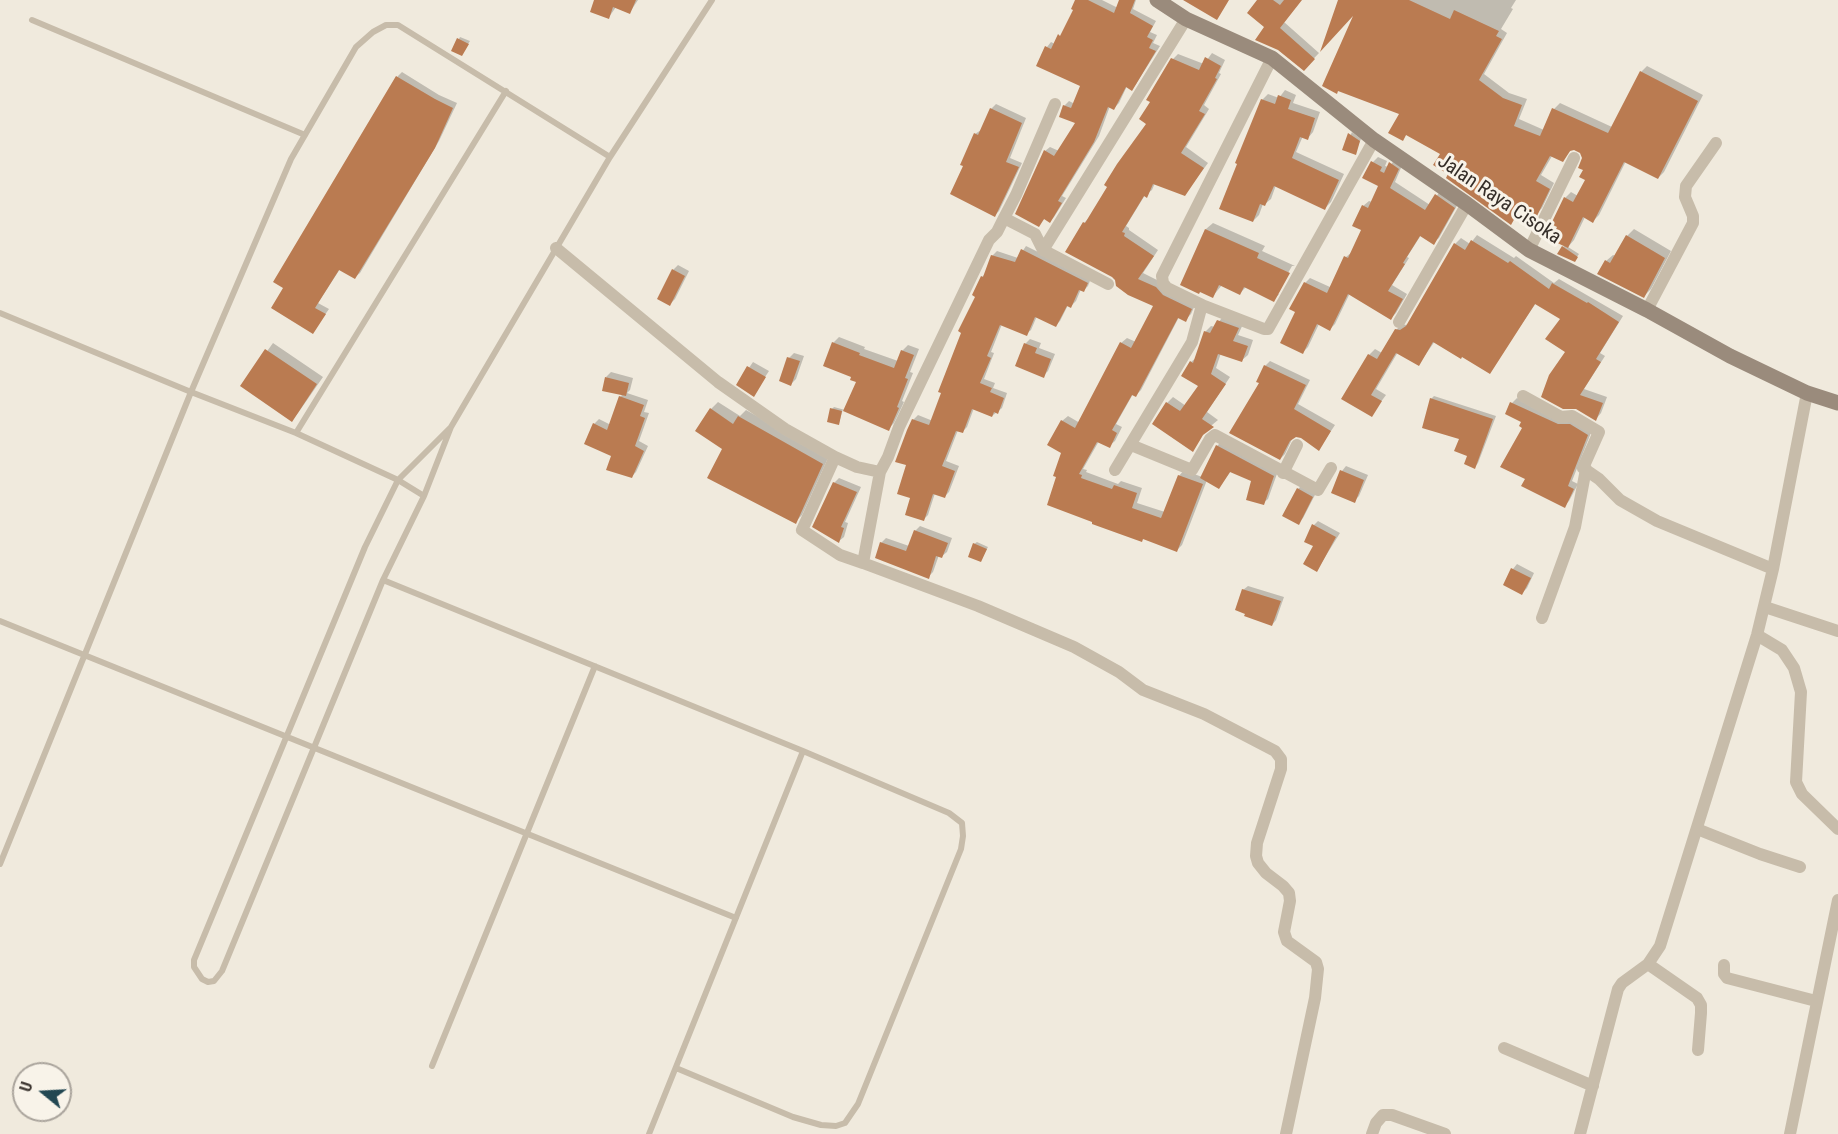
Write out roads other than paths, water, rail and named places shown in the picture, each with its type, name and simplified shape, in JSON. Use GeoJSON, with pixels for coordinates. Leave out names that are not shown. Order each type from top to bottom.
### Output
{"type":"FeatureCollection","features":[{"type":"Feature","properties":{"kind":"street","name":"Jalan Raya Cisoka"},"geometry":{"type":"LineString","coordinates":[[1157,0],[1186,19],[1272,58],[1374,140],[1529,250],[1647,310],[1730,356],[1807,393],[1838,403]]}},
{"type":"Feature","properties":{"kind":"street"},"geometry":{"type":"LineString","coordinates":[[1043,250],[1186,19]]}},
{"type":"Feature","properties":{"kind":"street"},"geometry":{"type":"LineString","coordinates":[[1272,58],[1162,276],[1167,288],[1202,305],[1264,329],[1268,328],[1374,140]]}},
{"type":"Feature","properties":{"kind":"street"},"geometry":{"type":"LineString","coordinates":[[863,562],[880,472],[888,457],[898,427],[988,240],[996,232],[1016,195],[1055,104]]}},
{"type":"Feature","properties":{"kind":"street"},"geometry":{"type":"LineString","coordinates":[[1647,310],[1693,223],[1694,216],[1684,197],[1686,186],[1716,142]]}},
{"type":"Feature","properties":{"kind":"street"},"geometry":{"type":"LineString","coordinates":[[1529,250],[1574,158]]}},
{"type":"Feature","properties":{"kind":"street"},"geometry":{"type":"LineString","coordinates":[[1399,322],[1467,204]]}},
{"type":"Feature","properties":{"kind":"street"},"geometry":{"type":"LineString","coordinates":[[1004,218],[1035,234],[1043,250],[1108,284]]}},
{"type":"Feature","properties":{"kind":"street"},"geometry":{"type":"LineString","coordinates":[[556,248],[718,382],[785,429],[835,457],[880,472]]}},
{"type":"Feature","properties":{"kind":"street"},"geometry":{"type":"LineString","coordinates":[[1115,470],[1192,342],[1202,305]]}},
{"type":"Feature","properties":{"kind":"street"},"geometry":{"type":"LineString","coordinates":[[1580,1134],[1618,989],[1648,964],[1660,946],[1757,634],[1773,569],[1807,393]]}},
{"type":"Feature","properties":{"kind":"street"},"geometry":{"type":"LineString","coordinates":[[1523,396],[1561,417],[1572,416],[1599,432],[1583,468],[1620,500],[1657,521],[1773,569]]}},
{"type":"Feature","properties":{"kind":"street"},"geometry":{"type":"LineString","coordinates":[[1131,445],[1192,470],[1210,439],[1215,435],[1318,490],[1331,468]]}},
{"type":"Feature","properties":{"kind":"street"},"geometry":{"type":"LineString","coordinates":[[1283,473],[1297,445]]}},
{"type":"Feature","properties":{"kind":"street"},"geometry":{"type":"LineString","coordinates":[[835,457],[802,530],[840,555],[978,606],[1074,647],[1119,672],[1143,690],[1204,714],[1275,751],[1281,759],[1281,769],[1257,843],[1256,856],[1258,863],[1266,873],[1283,886],[1288,893],[1290,900],[1284,932],[1287,941],[1316,962],[1318,969],[1315,998],[1286,1134]]}},
{"type":"Feature","properties":{"kind":"street"},"geometry":{"type":"LineString","coordinates":[[1542,618],[1575,527],[1586,469]]}},
{"type":"Feature","properties":{"kind":"street"},"geometry":{"type":"LineString","coordinates":[[1765,607],[1838,631]]}},
{"type":"Feature","properties":{"kind":"street"},"geometry":{"type":"LineString","coordinates":[[1757,634],[1782,650],[1794,668],[1801,692],[1796,782],[1802,794],[1838,830]]}},
{"type":"Feature","properties":{"kind":"street"},"geometry":{"type":"LineString","coordinates":[[1696,829],[1800,867]]}},
{"type":"Feature","properties":{"kind":"street"},"geometry":{"type":"LineString","coordinates":[[1790,1134],[1838,900]]}},
{"type":"Feature","properties":{"kind":"street"},"geometry":{"type":"LineString","coordinates":[[1648,964],[1697,998],[1701,1005],[1698,1050]]}},
{"type":"Feature","properties":{"kind":"street"},"geometry":{"type":"LineString","coordinates":[[1724,965],[1724,974],[1727,978],[1816,1001]]}},
{"type":"Feature","properties":{"kind":"street"},"geometry":{"type":"LineString","coordinates":[[1504,1048],[1593,1086]]}},
{"type":"Feature","properties":{"kind":"street"},"geometry":{"type":"LineString","coordinates":[[1372,1134],[1376,1123],[1383,1115],[1392,1115],[1445,1134]]}},
{"type":"Feature","properties":{"kind":"lane"},"geometry":{"type":"LineString","coordinates":[[451,427],[398,480],[365,547],[194,960],[194,967],[199,976],[208,982],[217,979],[222,971],[383,580],[424,496],[451,427],[610,156],[712,0]]}},
{"type":"Feature","properties":{"kind":"lane"},"geometry":{"type":"LineString","coordinates":[[32,20],[305,135]]}},
{"type":"Feature","properties":{"kind":"lane"},"geometry":{"type":"LineString","coordinates":[[0,864],[191,392],[291,159],[356,47],[373,32],[386,25],[398,25],[610,156]]}},
{"type":"Feature","properties":{"kind":"lane"},"geometry":{"type":"LineString","coordinates":[[296,433],[506,91]]}},
{"type":"Feature","properties":{"kind":"lane"},"geometry":{"type":"LineString","coordinates":[[0,313],[296,433],[398,480],[424,496]]}},
{"type":"Feature","properties":{"kind":"lane"},"geometry":{"type":"LineString","coordinates":[[383,580],[803,751],[949,813],[962,823],[961,849],[858,1104],[845,1123],[836,1126],[821,1125],[793,1117],[676,1068]]}},
{"type":"Feature","properties":{"kind":"lane"},"geometry":{"type":"LineString","coordinates":[[0,621],[528,832],[736,918]]}},
{"type":"Feature","properties":{"kind":"lane"},"geometry":{"type":"LineString","coordinates":[[432,1066],[595,666]]}},
{"type":"Feature","properties":{"kind":"lane"},"geometry":{"type":"LineString","coordinates":[[649,1134],[803,751]]}}]}
